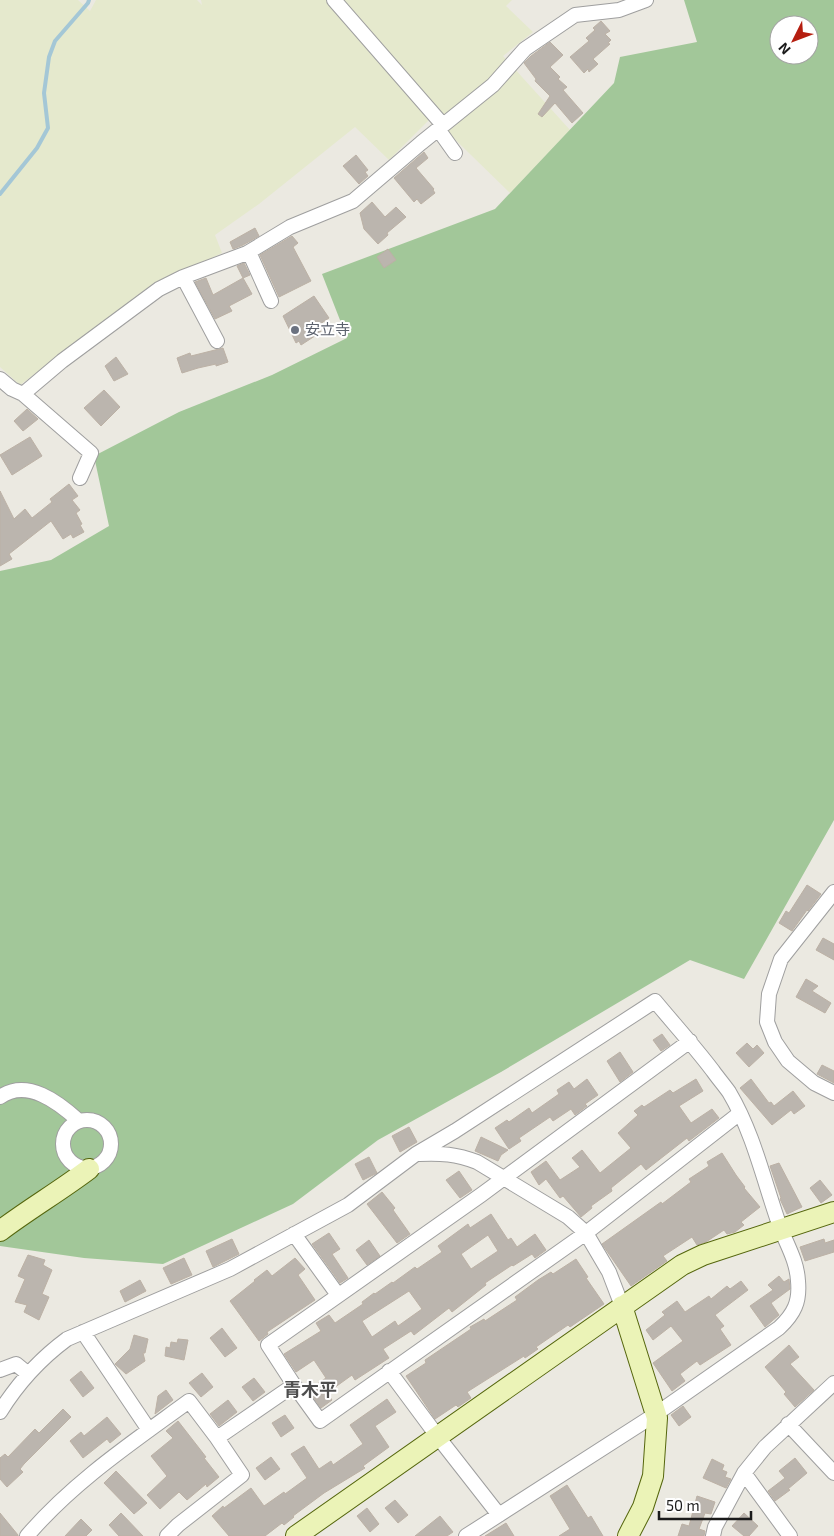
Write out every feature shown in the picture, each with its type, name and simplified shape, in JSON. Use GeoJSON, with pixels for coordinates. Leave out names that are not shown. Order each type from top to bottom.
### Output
{"type":"FeatureCollection","features":[{"type":"Feature","properties":{"kind":"street"},"geometry":{"type":"LineString","coordinates":[[334,0],[441,127],[455,152]]}},
{"type":"Feature","properties":{"kind":"street"},"geometry":{"type":"LineString","coordinates":[[23,394],[108,325],[159,289],[183,277],[249,252],[290,227],[353,200],[493,85],[525,49],[576,15],[619,10],[646,0]]}},
{"type":"Feature","properties":{"kind":"street"},"geometry":{"type":"LineString","coordinates":[[249,252],[270,301]]}},
{"type":"Feature","properties":{"kind":"street"},"geometry":{"type":"LineString","coordinates":[[183,277],[217,341]]}},
{"type":"Feature","properties":{"kind":"street"},"geometry":{"type":"LineString","coordinates":[[0,379],[12,389],[23,394],[91,454],[80,478]]}},
{"type":"Feature","properties":{"kind":"street"},"geometry":{"type":"LineString","coordinates":[[834,892],[781,959],[769,994],[767,1022],[775,1042],[788,1061],[814,1083],[834,1094]]}},
{"type":"Feature","properties":{"kind":"street"},"geometry":{"type":"LineString","coordinates":[[0,1412],[27,1373],[67,1338],[230,1269],[348,1204],[416,1154],[455,1131],[655,1001],[690,1042],[728,1092],[740,1113],[757,1154],[781,1229],[793,1257],[798,1281],[797,1302],[791,1316],[780,1328],[656,1414],[466,1536]]}},
{"type":"Feature","properties":{"kind":"street"},"geometry":{"type":"LineString","coordinates":[[690,1042],[503,1179],[268,1345],[294,1385],[320,1421],[586,1233],[740,1113]]}},
{"type":"Feature","properties":{"kind":"street"},"geometry":{"type":"LineString","coordinates":[[0,1097],[6,1093],[24,1090],[42,1094],[64,1108],[78,1121]]}},
{"type":"Feature","properties":{"kind":"street"},"geometry":{"type":"LineString","coordinates":[[0,1231],[89,1169],[102,1164],[110,1153],[111,1139],[105,1126],[92,1120],[78,1121],[67,1129],[62,1142],[65,1156],[75,1166],[89,1169]]}},
{"type":"Feature","properties":{"kind":"street"},"geometry":{"type":"LineString","coordinates":[[416,1154],[441,1153],[460,1156],[476,1162],[529,1192],[568,1217],[586,1233],[609,1272],[622,1306],[656,1414],[653,1476],[643,1507],[628,1536]]}},
{"type":"Feature","properties":{"kind":"street"},"geometry":{"type":"LineString","coordinates":[[296,1536],[669,1273],[702,1254],[834,1212]]}},
{"type":"Feature","properties":{"kind":"street"},"geometry":{"type":"LineString","coordinates":[[294,1234],[338,1295]]}},
{"type":"Feature","properties":{"kind":"street"},"geometry":{"type":"LineString","coordinates":[[83,1332],[149,1430]]}},
{"type":"Feature","properties":{"kind":"street"},"geometry":{"type":"LineString","coordinates":[[0,1370],[16,1364],[27,1373]]}},
{"type":"Feature","properties":{"kind":"street"},"geometry":{"type":"LineString","coordinates":[[389,1371],[499,1515]]}},
{"type":"Feature","properties":{"kind":"street"},"geometry":{"type":"LineString","coordinates":[[713,1536],[715,1527],[744,1473],[765,1447],[788,1424],[834,1383]]}},
{"type":"Feature","properties":{"kind":"street"},"geometry":{"type":"LineString","coordinates":[[217,1438],[294,1385]]}},
{"type":"Feature","properties":{"kind":"street"},"geometry":{"type":"LineString","coordinates":[[28,1536],[46,1514],[94,1471],[189,1401],[242,1475],[178,1525],[170,1535]]}},
{"type":"Feature","properties":{"kind":"street"},"geometry":{"type":"LineString","coordinates":[[788,1424],[834,1473]]}},
{"type":"Feature","properties":{"kind":"street"},"geometry":{"type":"LineString","coordinates":[[744,1473],[790,1536]]}},
{"type":"Feature","properties":{"kind":"green space"},"geometry":{"type":"Polygon","coordinates":[[[0,0],[78,0],[90,11],[96,0],[197,0],[202,5],[201,0],[512,0],[506,6],[533,32],[503,56],[570,130],[510,193],[432,117],[389,160],[355,127],[259,204],[215,235],[222,253],[149,288],[20,385],[0,367],[0,0]]]}},
{"type":"Feature","properties":{"kind":"green space"},"geometry":{"type":"Polygon","coordinates":[[[684,0],[834,0],[834,820],[744,979],[690,960],[501,1072],[378,1140],[293,1204],[163,1264],[84,1258],[0,1246],[0,571],[51,560],[109,526],[94,456],[179,412],[272,375],[347,338],[322,274],[495,209],[614,83],[620,57],[697,42],[684,0]]]}},
{"type":"Feature","properties":{"kind":"building"},"geometry":{"type":"Polygon","coordinates":[[[601,21],[610,31],[605,34],[611,40],[608,43],[610,44],[593,59],[598,64],[589,72],[588,69],[584,73],[570,57],[589,41],[586,38],[601,21]]]}},
{"type":"Feature","properties":{"kind":"building"},"geometry":{"type":"Polygon","coordinates":[[[550,42],[563,55],[550,67],[560,77],[558,79],[567,87],[563,90],[583,113],[572,123],[555,103],[542,117],[538,114],[550,96],[535,81],[536,79],[524,63],[550,42]]]}},
{"type":"Feature","properties":{"kind":"building"},"geometry":{"type":"Polygon","coordinates":[[[424,152],[428,158],[416,168],[434,189],[435,193],[421,204],[417,199],[414,202],[394,178],[424,152]]]}},
{"type":"Feature","properties":{"kind":"building"},"geometry":{"type":"Polygon","coordinates":[[[356,155],[368,170],[365,172],[368,176],[359,184],[343,166],[356,155]]]}},
{"type":"Feature","properties":{"kind":"building"},"geometry":{"type":"Polygon","coordinates":[[[372,202],[385,217],[396,207],[406,217],[387,233],[388,235],[378,244],[364,229],[360,213],[372,202]]]}},
{"type":"Feature","properties":{"kind":"building"},"geometry":{"type":"Polygon","coordinates":[[[255,228],[259,236],[233,249],[230,242],[255,228]]]}},
{"type":"Feature","properties":{"kind":"building"},"geometry":{"type":"Polygon","coordinates":[[[292,236],[298,243],[293,247],[311,281],[279,297],[260,255],[292,236]]]}},
{"type":"Feature","properties":{"kind":"building"},"geometry":{"type":"Polygon","coordinates":[[[388,249],[396,260],[384,268],[377,257],[388,249]]]}},
{"type":"Feature","properties":{"kind":"building"},"geometry":{"type":"Polygon","coordinates":[[[244,263],[250,275],[243,278],[237,266],[244,263]]]}},
{"type":"Feature","properties":{"kind":"building"},"geometry":{"type":"Polygon","coordinates":[[[206,278],[213,295],[243,278],[252,294],[229,306],[232,311],[215,319],[195,282],[206,278]]]}},
{"type":"Feature","properties":{"kind":"building","name":"安立寺"},"geometry":{"type":"Polygon","coordinates":[[[314,296],[329,318],[317,326],[321,332],[301,345],[299,341],[296,343],[283,316],[314,296]]]}},
{"type":"Feature","properties":{"kind":"building"},"geometry":{"type":"Polygon","coordinates":[[[223,348],[228,362],[182,373],[177,358],[190,353],[191,356],[223,348]]]}},
{"type":"Feature","properties":{"kind":"building"},"geometry":{"type":"Polygon","coordinates":[[[116,357],[128,374],[114,381],[105,366],[116,357]]]}},
{"type":"Feature","properties":{"kind":"building"},"geometry":{"type":"Polygon","coordinates":[[[104,390],[120,407],[101,426],[84,408],[104,390]]]}},
{"type":"Feature","properties":{"kind":"building"},"geometry":{"type":"Polygon","coordinates":[[[27,409],[38,419],[23,431],[14,421],[27,409]]]}},
{"type":"Feature","properties":{"kind":"building"},"geometry":{"type":"Polygon","coordinates":[[[30,437],[42,456],[12,475],[0,455],[30,437]]]}},
{"type":"Feature","properties":{"kind":"building"},"geometry":{"type":"Polygon","coordinates":[[[69,484],[78,496],[72,500],[80,510],[76,513],[84,532],[73,538],[71,534],[63,539],[51,521],[9,554],[12,559],[0,566],[0,491],[14,519],[25,509],[32,518],[52,502],[50,499],[69,484]]]}},
{"type":"Feature","properties":{"kind":"building"},"geometry":{"type":"Polygon","coordinates":[[[807,885],[821,894],[792,931],[779,923],[786,911],[789,913],[807,885]]]}},
{"type":"Feature","properties":{"kind":"building"},"geometry":{"type":"Polygon","coordinates":[[[823,938],[834,944],[834,960],[816,950],[823,938]]]}},
{"type":"Feature","properties":{"kind":"building"},"geometry":{"type":"Polygon","coordinates":[[[806,979],[818,986],[812,991],[831,1003],[825,1013],[796,997],[806,979]]]}},
{"type":"Feature","properties":{"kind":"building"},"geometry":{"type":"Polygon","coordinates":[[[662,1034],[670,1045],[661,1051],[653,1040],[662,1034]]]}},
{"type":"Feature","properties":{"kind":"building"},"geometry":{"type":"Polygon","coordinates":[[[747,1043],[753,1049],[757,1045],[764,1053],[749,1067],[736,1053],[747,1043]]]}},
{"type":"Feature","properties":{"kind":"building"},"geometry":{"type":"Polygon","coordinates":[[[620,1052],[633,1072],[620,1082],[607,1061],[620,1052]]]}},
{"type":"Feature","properties":{"kind":"building"},"geometry":{"type":"Polygon","coordinates":[[[822,1065],[834,1071],[834,1083],[817,1074],[822,1065]]]}},
{"type":"Feature","properties":{"kind":"building"},"geometry":{"type":"Polygon","coordinates":[[[587,1079],[598,1095],[585,1104],[587,1106],[575,1115],[571,1109],[553,1121],[550,1117],[519,1138],[521,1141],[509,1149],[495,1128],[507,1120],[509,1122],[529,1108],[532,1113],[559,1094],[557,1090],[569,1082],[574,1089],[587,1079]]]}},
{"type":"Feature","properties":{"kind":"building"},"geometry":{"type":"Polygon","coordinates":[[[696,1079],[703,1091],[679,1106],[691,1123],[712,1109],[719,1118],[689,1141],[687,1138],[646,1170],[641,1164],[611,1188],[612,1191],[591,1206],[592,1208],[581,1217],[563,1196],[560,1198],[546,1179],[539,1185],[531,1172],[546,1161],[560,1180],[580,1167],[572,1158],[582,1150],[600,1173],[631,1148],[618,1133],[638,1115],[634,1111],[642,1105],[644,1107],[670,1090],[673,1093],[696,1079]]]}},
{"type":"Feature","properties":{"kind":"building"},"geometry":{"type":"Polygon","coordinates":[[[751,1079],[769,1103],[771,1102],[774,1106],[793,1091],[805,1106],[794,1114],[791,1110],[772,1125],[740,1088],[751,1079]]]}},
{"type":"Feature","properties":{"kind":"building"},"geometry":{"type":"Polygon","coordinates":[[[409,1127],[417,1142],[400,1152],[392,1136],[409,1127]]]}},
{"type":"Feature","properties":{"kind":"building"},"geometry":{"type":"Polygon","coordinates":[[[481,1137],[508,1150],[501,1155],[498,1161],[475,1151],[481,1137]]]}},
{"type":"Feature","properties":{"kind":"building"},"geometry":{"type":"Polygon","coordinates":[[[722,1153],[744,1188],[760,1207],[741,1222],[744,1225],[735,1232],[727,1234],[724,1230],[706,1242],[697,1245],[692,1237],[663,1256],[667,1261],[631,1286],[602,1244],[661,1202],[662,1204],[691,1182],[689,1179],[709,1166],[707,1162],[722,1153]]]}},
{"type":"Feature","properties":{"kind":"building"},"geometry":{"type":"Polygon","coordinates":[[[369,1157],[377,1173],[363,1180],[355,1164],[369,1157]]]}},
{"type":"Feature","properties":{"kind":"building"},"geometry":{"type":"Polygon","coordinates":[[[779,1163],[802,1207],[787,1214],[780,1199],[770,1166],[779,1163]]]}},
{"type":"Feature","properties":{"kind":"building"},"geometry":{"type":"Polygon","coordinates":[[[459,1171],[472,1190],[460,1198],[446,1180],[459,1171]]]}},
{"type":"Feature","properties":{"kind":"building"},"geometry":{"type":"Polygon","coordinates":[[[820,1180],[832,1195],[821,1203],[810,1188],[820,1180]]]}},
{"type":"Feature","properties":{"kind":"building"},"geometry":{"type":"Polygon","coordinates":[[[382,1192],[395,1208],[393,1210],[410,1234],[397,1243],[367,1204],[382,1192]]]}},
{"type":"Feature","properties":{"kind":"building"},"geometry":{"type":"Polygon","coordinates":[[[491,1214],[508,1240],[511,1238],[517,1247],[535,1234],[546,1250],[535,1258],[532,1254],[512,1265],[485,1283],[486,1285],[452,1312],[449,1308],[414,1335],[411,1331],[383,1349],[389,1358],[355,1380],[352,1375],[327,1393],[332,1400],[321,1408],[308,1390],[326,1378],[314,1360],[296,1372],[284,1354],[321,1331],[316,1323],[329,1315],[335,1323],[363,1304],[362,1302],[374,1293],[393,1283],[415,1267],[417,1269],[442,1252],[438,1246],[468,1224],[470,1228],[491,1214]],[[488,1235],[461,1254],[471,1269],[498,1251],[488,1235]],[[409,1291],[362,1321],[372,1337],[395,1321],[398,1326],[422,1309],[409,1291]]]}},
{"type":"Feature","properties":{"kind":"building"},"geometry":{"type":"Polygon","coordinates":[[[329,1233],[340,1249],[332,1254],[348,1278],[340,1283],[312,1244],[329,1233]]]}},
{"type":"Feature","properties":{"kind":"building"},"geometry":{"type":"Polygon","coordinates":[[[232,1239],[239,1254],[213,1267],[206,1251],[232,1239]]]}},
{"type":"Feature","properties":{"kind":"building"},"geometry":{"type":"Polygon","coordinates":[[[824,1239],[825,1243],[834,1240],[834,1252],[805,1261],[800,1247],[824,1239]]]}},
{"type":"Feature","properties":{"kind":"building"},"geometry":{"type":"Polygon","coordinates":[[[369,1240],[380,1256],[367,1265],[356,1250],[369,1240]]]}},
{"type":"Feature","properties":{"kind":"building"},"geometry":{"type":"Polygon","coordinates":[[[28,1255],[45,1260],[43,1265],[52,1270],[42,1294],[49,1297],[39,1320],[24,1312],[27,1305],[15,1302],[25,1279],[18,1276],[28,1255]]]}},
{"type":"Feature","properties":{"kind":"building"},"geometry":{"type":"Polygon","coordinates":[[[184,1258],[192,1275],[171,1284],[163,1268],[184,1258]]]}},
{"type":"Feature","properties":{"kind":"building"},"geometry":{"type":"Polygon","coordinates":[[[295,1258],[305,1269],[298,1275],[315,1300],[267,1332],[268,1334],[259,1341],[230,1301],[267,1270],[272,1276],[295,1258]]]}},
{"type":"Feature","properties":{"kind":"building"},"geometry":{"type":"Polygon","coordinates":[[[576,1259],[588,1277],[586,1278],[604,1304],[570,1327],[568,1325],[536,1347],[538,1349],[525,1358],[524,1356],[467,1392],[471,1398],[458,1407],[456,1405],[435,1419],[406,1376],[426,1363],[425,1360],[471,1329],[470,1327],[484,1319],[485,1321],[517,1300],[515,1297],[538,1280],[551,1272],[553,1274],[576,1259]]]}},
{"type":"Feature","properties":{"kind":"building"},"geometry":{"type":"Polygon","coordinates":[[[779,1276],[784,1282],[789,1279],[790,1289],[771,1303],[779,1315],[765,1327],[750,1306],[773,1290],[768,1285],[779,1276]]]}},
{"type":"Feature","properties":{"kind":"building"},"geometry":{"type":"Polygon","coordinates":[[[140,1280],[146,1291],[125,1302],[120,1291],[140,1280]]]}},
{"type":"Feature","properties":{"kind":"building"},"geometry":{"type":"Polygon","coordinates":[[[741,1281],[748,1290],[715,1315],[724,1326],[720,1329],[731,1345],[700,1365],[697,1361],[680,1374],[685,1381],[672,1391],[653,1363],[683,1341],[671,1326],[653,1340],[646,1330],[665,1315],[662,1312],[677,1301],[685,1312],[709,1296],[711,1299],[727,1286],[730,1289],[741,1281]]]}},
{"type":"Feature","properties":{"kind":"building"},"geometry":{"type":"Polygon","coordinates":[[[222,1328],[237,1348],[225,1357],[210,1338],[222,1328]]]}},
{"type":"Feature","properties":{"kind":"building"},"geometry":{"type":"Polygon","coordinates":[[[134,1335],[148,1339],[145,1353],[143,1353],[145,1361],[126,1374],[115,1364],[130,1349],[134,1335]]]}},
{"type":"Feature","properties":{"kind":"building"},"geometry":{"type":"Polygon","coordinates":[[[178,1339],[188,1340],[184,1360],[165,1356],[166,1347],[170,1348],[171,1342],[177,1343],[178,1339]]]}},
{"type":"Feature","properties":{"kind":"building"},"geometry":{"type":"Polygon","coordinates":[[[789,1345],[799,1357],[790,1364],[814,1390],[795,1407],[784,1394],[786,1392],[765,1367],[789,1345]]]}},
{"type":"Feature","properties":{"kind":"building"},"geometry":{"type":"Polygon","coordinates":[[[81,1371],[94,1388],[83,1397],[70,1380],[81,1371]]]}},
{"type":"Feature","properties":{"kind":"building"},"geometry":{"type":"Polygon","coordinates":[[[202,1373],[213,1387],[201,1397],[189,1383],[202,1373]]]}},
{"type":"Feature","properties":{"kind":"building"},"geometry":{"type":"Polygon","coordinates":[[[254,1378],[265,1392],[253,1401],[242,1387],[254,1378]]]}},
{"type":"Feature","properties":{"kind":"building"},"geometry":{"type":"Polygon","coordinates":[[[166,1390],[173,1400],[155,1414],[158,1396],[166,1390]]]}},
{"type":"Feature","properties":{"kind":"building"},"geometry":{"type":"Polygon","coordinates":[[[387,1399],[396,1412],[375,1426],[389,1447],[363,1466],[365,1468],[324,1493],[284,1525],[282,1523],[265,1536],[229,1536],[212,1516],[223,1506],[224,1508],[251,1488],[264,1506],[307,1478],[291,1454],[304,1446],[319,1469],[331,1461],[333,1465],[363,1444],[350,1425],[387,1399]]]}},
{"type":"Feature","properties":{"kind":"building"},"geometry":{"type":"Polygon","coordinates":[[[228,1400],[237,1412],[219,1426],[210,1414],[228,1400]]]}},
{"type":"Feature","properties":{"kind":"building"},"geometry":{"type":"Polygon","coordinates":[[[683,1406],[691,1417],[679,1426],[671,1415],[683,1406]]]}},
{"type":"Feature","properties":{"kind":"building"},"geometry":{"type":"Polygon","coordinates":[[[63,1409],[71,1417],[24,1464],[20,1469],[23,1472],[7,1487],[0,1479],[0,1458],[5,1454],[8,1457],[35,1429],[39,1433],[63,1409]]]}},
{"type":"Feature","properties":{"kind":"building"},"geometry":{"type":"Polygon","coordinates":[[[285,1415],[294,1428],[281,1437],[272,1423],[285,1415]]]}},
{"type":"Feature","properties":{"kind":"building"},"geometry":{"type":"Polygon","coordinates":[[[107,1417],[121,1434],[110,1443],[107,1439],[83,1458],[70,1441],[81,1432],[84,1436],[107,1417]]]}},
{"type":"Feature","properties":{"kind":"building"},"geometry":{"type":"Polygon","coordinates":[[[178,1421],[219,1477],[207,1487],[206,1484],[187,1500],[179,1492],[160,1509],[147,1495],[167,1476],[151,1456],[173,1438],[166,1431],[178,1421]]]}},
{"type":"Feature","properties":{"kind":"building"},"geometry":{"type":"Polygon","coordinates":[[[271,1457],[280,1469],[265,1480],[256,1468],[271,1457]]]}},
{"type":"Feature","properties":{"kind":"building"},"geometry":{"type":"Polygon","coordinates":[[[795,1458],[807,1473],[788,1489],[790,1490],[775,1501],[768,1491],[785,1478],[779,1471],[795,1458]]]}},
{"type":"Feature","properties":{"kind":"building"},"geometry":{"type":"Polygon","coordinates":[[[712,1459],[724,1465],[722,1470],[727,1472],[725,1477],[731,1479],[726,1488],[703,1478],[712,1459]]]}},
{"type":"Feature","properties":{"kind":"building"},"geometry":{"type":"Polygon","coordinates":[[[116,1471],[147,1503],[134,1514],[104,1483],[116,1471]]]}},
{"type":"Feature","properties":{"kind":"building"},"geometry":{"type":"Polygon","coordinates":[[[567,1485],[588,1518],[591,1516],[603,1536],[559,1536],[570,1529],[550,1496],[567,1485]]]}},
{"type":"Feature","properties":{"kind":"building"},"geometry":{"type":"Polygon","coordinates":[[[697,1496],[715,1502],[711,1514],[705,1513],[699,1529],[705,1531],[704,1536],[678,1536],[682,1524],[689,1526],[697,1496]]]}},
{"type":"Feature","properties":{"kind":"building"},"geometry":{"type":"Polygon","coordinates":[[[395,1500],[408,1515],[398,1523],[385,1508],[395,1500]]]}},
{"type":"Feature","properties":{"kind":"building"},"geometry":{"type":"Polygon","coordinates":[[[367,1508],[379,1524],[370,1532],[357,1516],[367,1508]]]}},
{"type":"Feature","properties":{"kind":"building"},"geometry":{"type":"Polygon","coordinates":[[[0,1513],[18,1535],[18,1536],[0,1536],[0,1513]]]}},
{"type":"Feature","properties":{"kind":"building"},"geometry":{"type":"Polygon","coordinates":[[[121,1513],[143,1536],[119,1536],[109,1525],[121,1513]]]}},
{"type":"Feature","properties":{"kind":"building"},"geometry":{"type":"Polygon","coordinates":[[[744,1513],[758,1526],[749,1536],[744,1536],[732,1526],[744,1513]]]}},
{"type":"Feature","properties":{"kind":"building"},"geometry":{"type":"Polygon","coordinates":[[[440,1516],[453,1532],[447,1536],[415,1536],[440,1516]]]}},
{"type":"Feature","properties":{"kind":"building"},"geometry":{"type":"Polygon","coordinates":[[[81,1519],[92,1530],[86,1536],[65,1536],[81,1519]]]}},
{"type":"Feature","properties":{"kind":"building"},"geometry":{"type":"Polygon","coordinates":[[[506,1523],[514,1536],[485,1536],[506,1523]]]}},
{"type":"Feature","properties":{"kind":"waterway"},"geometry":{"type":"LineString","coordinates":[[0,194],[37,148],[48,128],[44,93],[49,57],[55,41],[89,0]]}},
{"type":"Feature","properties":{"kind":"place","name":"安立寺"},"geometry":{"type":"Point","coordinates":[295,330]}},
{"type":"Feature","properties":{"kind":"district","name":"青木平"},"geometry":{"type":"Point","coordinates":[310,1390]}}]}
